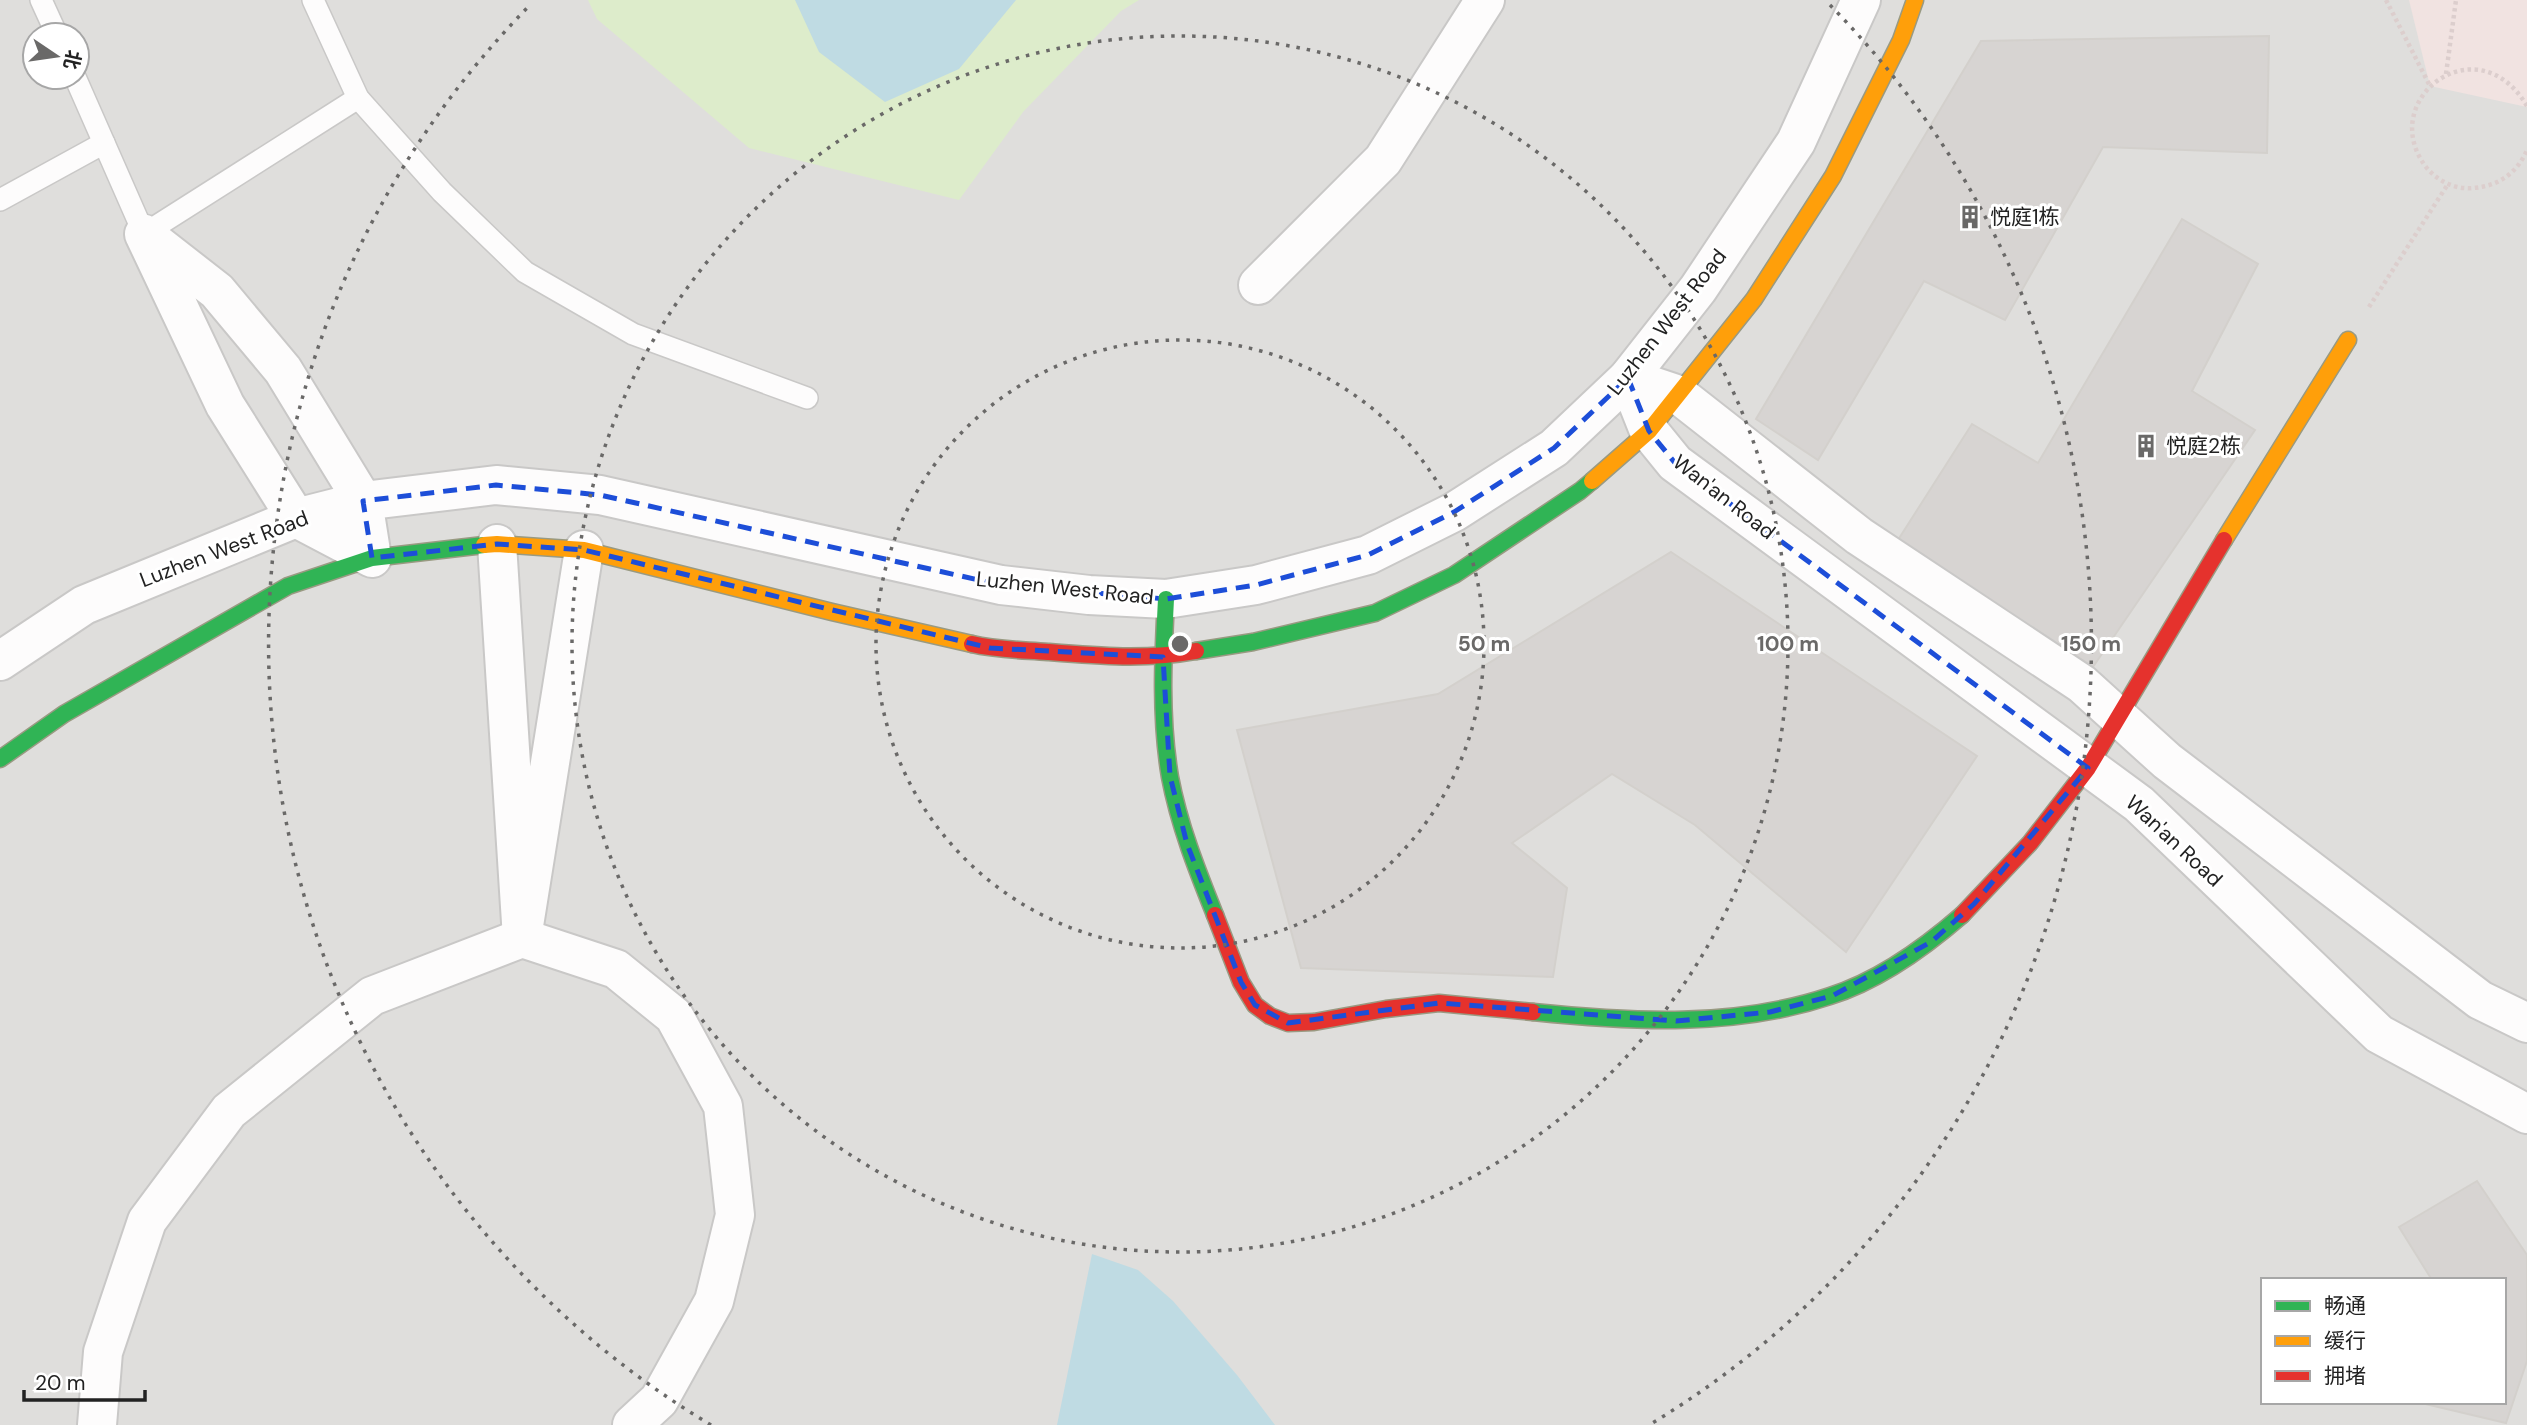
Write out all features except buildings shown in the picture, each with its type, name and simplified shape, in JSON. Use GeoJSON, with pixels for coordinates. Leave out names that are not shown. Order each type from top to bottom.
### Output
{"type":"FeatureCollection","features":[{"type":"Feature","properties":{"kind":"street"},"geometry":{"type":"LineString","coordinates":[[1258,285],[1383,160],[1485,0]]}},
{"type":"Feature","properties":{"kind":"street","name":"Luzhen West Road"},"geometry":{"type":"LineString","coordinates":[[0,660],[84,605],[296,518],[363,501],[495,485],[600,495],[1000,585],[1089,594],[1166,598],[1256,584],[1368,555],[1454,512],[1553,448],[1628,378],[1698,289],[1796,142],[1861,0]]}},
{"type":"Feature","properties":{"kind":"street"},"geometry":{"type":"LineString","coordinates":[[0,759],[64,714],[288,586],[372,558],[497,544],[584,550],[990,648],[1084,655],[1163,657],[1253,642],[1375,613],[1454,575],[1580,491],[1649,431],[1754,299],[1833,176],[1901,40],[1915,0]]}},
{"type":"Feature","properties":{"kind":"street"},"geometry":{"type":"LineString","coordinates":[[144,234],[217,291],[283,370],[363,501],[372,558]]}},
{"type":"Feature","properties":{"kind":"street"},"geometry":{"type":"LineString","coordinates":[[144,234],[225,405],[296,518],[372,558]]}},
{"type":"Feature","properties":{"kind":"street"},"geometry":{"type":"LineString","coordinates":[[1166,598],[1164,712],[1170,776],[1187,844],[1241,982],[1255,1005],[1269,1016],[1288,1023],[1314,1022],[1439,1003],[1602,1019],[1676,1021],[1770,1012],[1832,996],[1886,970],[1931,942],[1974,904],[2030,844],[2088,768],[2119,719],[2161,643],[2348,340]]}},
{"type":"Feature","properties":{"kind":"street"},"geometry":{"type":"LineString","coordinates":[[1628,378],[1679,395],[1859,536],[2082,684],[2167,761],[2480,1000],[2527,1023]]}},
{"type":"Feature","properties":{"kind":"street","name":"Wan'an Road"},"geometry":{"type":"LineString","coordinates":[[1628,378],[1649,431],[1675,463],[2139,804],[2379,1034],[2527,1114]]}},
{"type":"Feature","properties":{"kind":"street"},"geometry":{"type":"LineString","coordinates":[[497,544],[522,938]]}},
{"type":"Feature","properties":{"kind":"street"},"geometry":{"type":"LineString","coordinates":[[522,938],[584,550]]}},
{"type":"Feature","properties":{"kind":"street"},"geometry":{"type":"LineString","coordinates":[[97,1425],[103,1352],[147,1221],[229,1111],[372,996],[522,938],[616,969],[674,1016],[723,1106],[735,1215],[714,1301],[659,1400],[632,1425]]}},
{"type":"Feature","properties":{"kind":"lane"},"geometry":{"type":"LineString","coordinates":[[41,0],[51,21]]}},
{"type":"Feature","properties":{"kind":"lane"},"geometry":{"type":"LineString","coordinates":[[313,0],[358,98],[442,192],[525,272],[634,334],[807,398]]}},
{"type":"Feature","properties":{"kind":"lane"},"geometry":{"type":"LineString","coordinates":[[81,91],[144,234],[358,98]]}},
{"type":"Feature","properties":{"kind":"lane"},"geometry":{"type":"LineString","coordinates":[[0,200],[104,142]]}},
{"type":"Feature","properties":{"kind":"path"},"geometry":{"type":"LineString","coordinates":[[2386,0],[2430,86]]}},
{"type":"Feature","properties":{"kind":"path"},"geometry":{"type":"LineString","coordinates":[[2446,74],[2456,0]]}},
{"type":"Feature","properties":{"kind":"path"},"geometry":{"type":"LineString","coordinates":[[2527,106],[2518,90],[2503,77],[2484,70],[2465,69],[2446,74],[2430,86],[2418,102],[2412,120],[2413,140],[2420,159],[2431,174],[2448,184],[2467,189],[2487,187],[2505,178],[2521,164],[2527,150]]}},
{"type":"Feature","properties":{"kind":"path"},"geometry":{"type":"LineString","coordinates":[[2348,340],[2448,184]]}},
{"type":"Feature","properties":{"kind":"highlighted area"},"geometry":{"type":"Polygon","coordinates":[[[1628,378],[1649,431],[1675,463],[2088,768],[1974,904],[1931,942],[1832,996],[1770,1012],[1676,1021],[1439,1003],[1288,1023],[1255,1005],[1241,982],[1187,844],[1170,776],[1163,657],[990,648],[584,550],[497,544],[372,558],[363,501],[496,485],[600,495],[1001,585],[1166,599],[1256,585],[1368,555],[1454,512],[1554,448],[1628,378]]]}},
{"type":"Feature","properties":{"kind":"shaded area"},"geometry":{"type":"Polygon","coordinates":[[[0,0],[2527,0],[2527,1425],[0,1425],[0,0]]]}},
{"type":"Feature","properties":{"kind":"shaded area"},"geometry":{"type":"Polygon","coordinates":[[[2409,0],[2527,0],[2527,107],[2430,86],[2409,0]]]}},
{"type":"Feature","properties":{"kind":"green space"},"geometry":{"type":"Polygon","coordinates":[[[588,0],[1139,0],[1121,11],[1023,112],[959,200],[749,148],[597,19],[588,0]]]}},
{"type":"Feature","properties":{"kind":"water"},"geometry":{"type":"Polygon","coordinates":[[[795,0],[1016,0],[959,69],[885,102],[819,52],[795,0]]]}},
{"type":"Feature","properties":{"kind":"water"},"geometry":{"type":"Polygon","coordinates":[[[1092,1254],[1138,1270],[1173,1301],[1237,1375],[1275,1425],[1057,1425],[1092,1254]]]}},
{"type":"Feature","properties":{"kind":"traffic: fast"},"geometry":{"type":"LineString","coordinates":[[1196,651],[1253,642],[1375,613],[1454,575],[1592,481]]}},
{"type":"Feature","properties":{"kind":"traffic: fast"},"geometry":{"type":"LineString","coordinates":[[0,759],[64,714],[288,586],[372,558],[484,545]]}},
{"type":"Feature","properties":{"kind":"traffic: fast"},"geometry":{"type":"LineString","coordinates":[[1166,599],[1163,666],[1170,777],[1183,830],[1215,915]]}},
{"type":"Feature","properties":{"kind":"traffic: fast"},"geometry":{"type":"LineString","coordinates":[[1533,1012],[1683,1020],[1720,1018],[1794,1006],[1866,982],[1916,951],[1962,915]]}},
{"type":"Feature","properties":{"kind":"traffic: slow"},"geometry":{"type":"LineString","coordinates":[[1592,481],[1649,431],[1754,299],[1833,176],[1901,40],[1915,0]]}},
{"type":"Feature","properties":{"kind":"traffic: slow"},"geometry":{"type":"LineString","coordinates":[[2224,540],[2348,340]]}},
{"type":"Feature","properties":{"kind":"traffic: slow"},"geometry":{"type":"LineString","coordinates":[[484,545],[584,550],[972,644]]}},
{"type":"Feature","properties":{"kind":"traffic: jam"},"geometry":{"type":"LineString","coordinates":[[1962,915],[2030,843],[2088,768],[2224,540]]}},
{"type":"Feature","properties":{"kind":"traffic: jam"},"geometry":{"type":"LineString","coordinates":[[972,644],[1010,650],[1104,656],[1159,656],[1196,651]]}},
{"type":"Feature","properties":{"kind":"traffic: jam"},"geometry":{"type":"LineString","coordinates":[[1215,915],[1241,982],[1255,1005],[1270,1016],[1288,1023],[1314,1022],[1439,1003],[1533,1012]]}},
{"type":"Feature","properties":{"kind":"place","name":"悦庭1栋"},"geometry":{"type":"Point","coordinates":[1970,217]}},
{"type":"Feature","properties":{"kind":"place","name":"悦庭2栋"},"geometry":{"type":"Point","coordinates":[2146,446]}}]}
